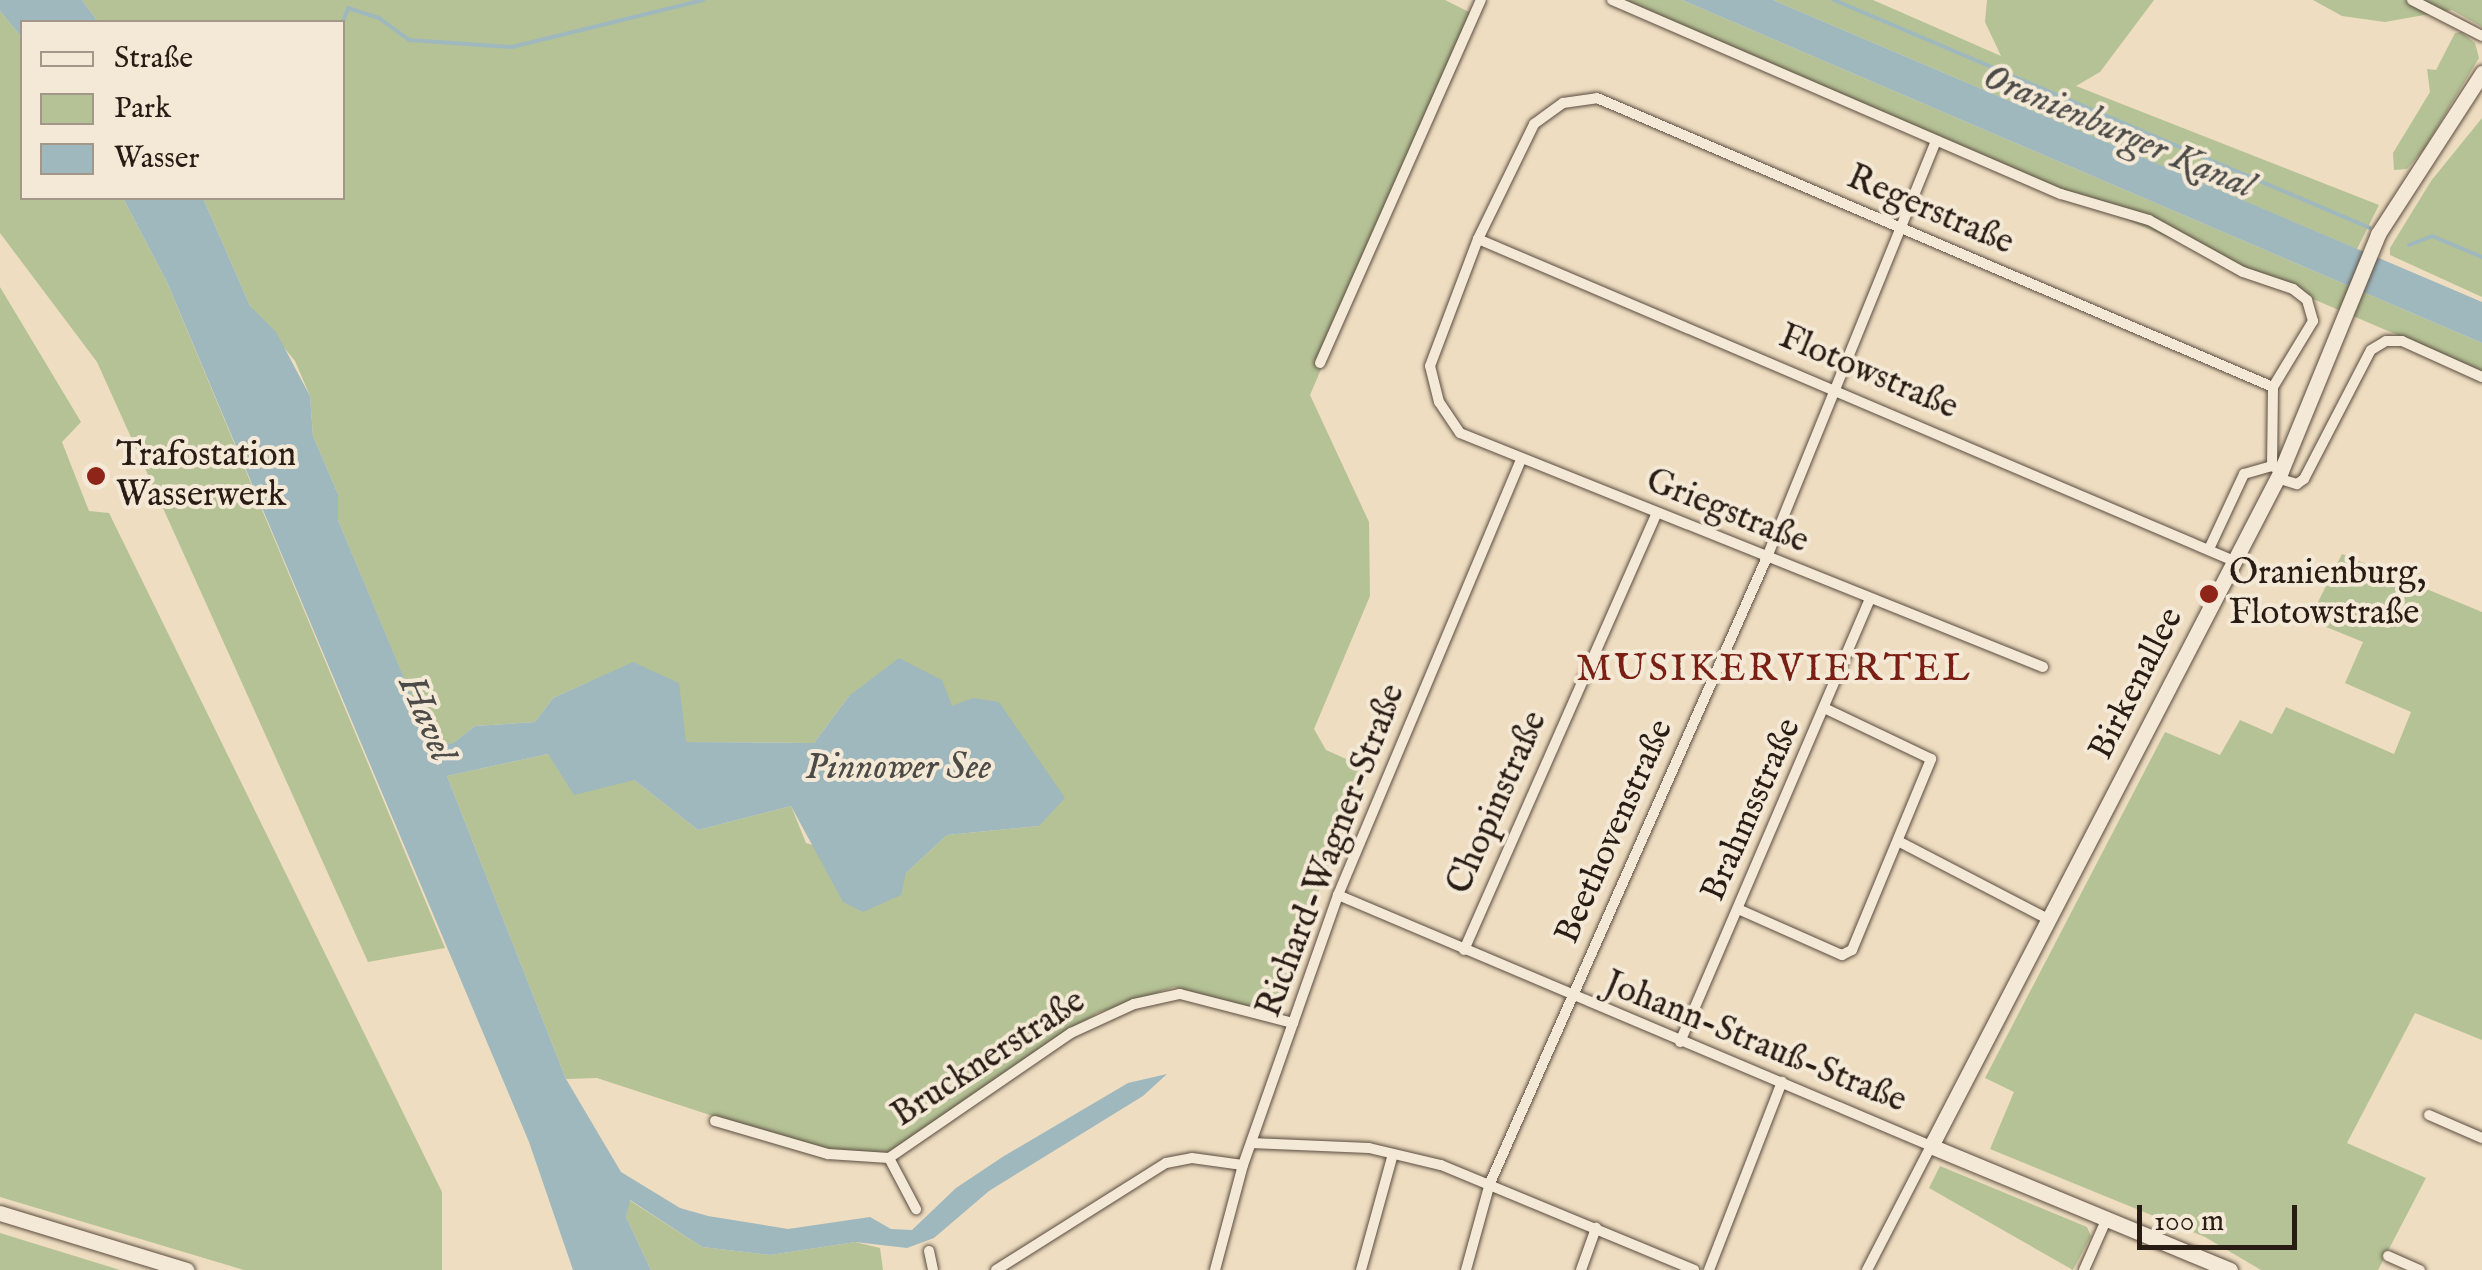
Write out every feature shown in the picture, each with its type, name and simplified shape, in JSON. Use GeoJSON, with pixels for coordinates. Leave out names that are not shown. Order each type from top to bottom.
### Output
{"type":"FeatureCollection","features":[{"type":"Feature","properties":{"kind":"street"},"geometry":{"type":"LineString","coordinates":[[1320,363],[1482,0]]}},
{"type":"Feature","properties":{"kind":"street"},"geometry":{"type":"LineString","coordinates":[[1612,0],[2061,194],[2149,220],[2243,272],[2293,289],[2314,310],[2314,321],[2273,387],[2277,472]]}},
{"type":"Feature","properties":{"kind":"street"},"geometry":{"type":"LineString","coordinates":[[2412,0],[2482,36]]}},
{"type":"Feature","properties":{"kind":"street","name":"Birkenallee"},"geometry":{"type":"LineString","coordinates":[[1867,1270],[2234,561],[2277,472],[2350,290],[2374,242],[2482,73]]}},
{"type":"Feature","properties":{"kind":"street","name":"Regerstraße"},"geometry":{"type":"LineString","coordinates":[[1478,239],[1534,124],[1564,102],[1598,98],[2273,387]]}},
{"type":"Feature","properties":{"kind":"street","name":"Beethovenstraße"},"geometry":{"type":"LineString","coordinates":[[1466,1270],[1490,1183],[1767,557],[1936,142]]}},
{"type":"Feature","properties":{"kind":"street","name":"Griegstraße"},"geometry":{"type":"LineString","coordinates":[[1478,239],[1430,366],[1440,402],[1460,433],[2043,666]]}},
{"type":"Feature","properties":{"kind":"street","name":"Flotowstraße"},"geometry":{"type":"LineString","coordinates":[[1478,239],[2234,561]]}},
{"type":"Feature","properties":{"kind":"street"},"geometry":{"type":"LineString","coordinates":[[2209,549],[2244,474],[2277,472],[2297,484],[2304,478],[2371,350],[2386,340],[2402,340],[2482,377]]}},
{"type":"Feature","properties":{"kind":"street","name":"Richard-Wagner-Straße"},"geometry":{"type":"LineString","coordinates":[[1215,1270],[1243,1165],[1338,894],[1521,460]]}},
{"type":"Feature","properties":{"kind":"street","name":"Chopinstraße"},"geometry":{"type":"LineString","coordinates":[[1464,950],[1656,514]]}},
{"type":"Feature","properties":{"kind":"street","name":"Brahmsstraße"},"geometry":{"type":"LineString","coordinates":[[1680,1042],[1870,599]]}},
{"type":"Feature","properties":{"kind":"street"},"geometry":{"type":"LineString","coordinates":[[1738,910],[1842,954],[1852,950],[1931,759],[1826,709]]}},
{"type":"Feature","properties":{"kind":"street"},"geometry":{"type":"LineString","coordinates":[[1898,841],[2050,920]]}},
{"type":"Feature","properties":{"kind":"street","name":"Johann-Strauß-Straße"},"geometry":{"type":"LineString","coordinates":[[1338,894],[1571,998],[1931,1146]]}},
{"type":"Feature","properties":{"kind":"street","name":"Brucknerstraße"},"geometry":{"type":"LineString","coordinates":[[715,1121],[828,1154],[888,1158],[1054,1043],[1134,1004],[1180,994],[1292,1022]]}},
{"type":"Feature","properties":{"kind":"street"},"geometry":{"type":"LineString","coordinates":[[1708,1270],[1782,1082]]}},
{"type":"Feature","properties":{"kind":"street"},"geometry":{"type":"LineString","coordinates":[[2429,1115],[2482,1138]]}},
{"type":"Feature","properties":{"kind":"street"},"geometry":{"type":"LineString","coordinates":[[1251,1144],[1394,1154],[1490,1183],[1694,1270]]}},
{"type":"Feature","properties":{"kind":"street"},"geometry":{"type":"LineString","coordinates":[[1931,1146],[2230,1270]]}},
{"type":"Feature","properties":{"kind":"street"},"geometry":{"type":"LineString","coordinates":[[1361,1270],[1394,1154]]}},
{"type":"Feature","properties":{"kind":"street"},"geometry":{"type":"LineString","coordinates":[[888,1158],[916,1209]]}},
{"type":"Feature","properties":{"kind":"street"},"geometry":{"type":"LineString","coordinates":[[996,1270],[1166,1163],[1192,1158],[1243,1165]]}},
{"type":"Feature","properties":{"kind":"street"},"geometry":{"type":"LineString","coordinates":[[0,1212],[188,1270]]}},
{"type":"Feature","properties":{"kind":"street"},"geometry":{"type":"LineString","coordinates":[[2084,1270],[2108,1218]]}},
{"type":"Feature","properties":{"kind":"street"},"geometry":{"type":"LineString","coordinates":[[1582,1270],[1596,1228]]}},
{"type":"Feature","properties":{"kind":"street"},"geometry":{"type":"LineString","coordinates":[[929,1251],[933,1270]]}},
{"type":"Feature","properties":{"kind":"street"},"geometry":{"type":"LineString","coordinates":[[2388,1256],[2420,1270]]}},
{"type":"Feature","properties":{"kind":"green space"},"geometry":{"type":"Polygon","coordinates":[[[82,0],[1445,0],[1473,14],[1310,395],[1369,522],[1370,596],[1314,729],[1326,750],[1371,770],[1314,902],[1277,1014],[1174,987],[1097,1013],[889,1152],[871,1156],[795,1143],[597,1078],[566,1079],[447,776],[548,754],[634,780],[698,830],[791,806],[806,843],[906,873],[947,835],[1039,826],[952,706],[849,696],[814,743],[685,742],[683,727],[591,681],[553,698],[535,722],[475,726],[453,743],[432,746],[338,520],[338,494],[313,436],[310,396],[295,361],[250,306],[204,200],[345,200],[345,20],[97,20],[82,0]]]}},
{"type":"Feature","properties":{"kind":"green space"},"geometry":{"type":"Polygon","coordinates":[[[1611,0],[1682,0],[2482,343],[2482,371],[1611,0]]]}},
{"type":"Feature","properties":{"kind":"green space"},"geometry":{"type":"Polygon","coordinates":[[[1773,0],[1873,0],[2001,56],[1985,22],[1987,0],[2154,0],[2100,72],[2076,86],[2379,205],[2357,249],[1773,0]]]}},
{"type":"Feature","properties":{"kind":"green space"},"geometry":{"type":"Polygon","coordinates":[[[2313,0],[2482,0],[2482,27],[2452,10],[2385,22],[2342,16],[2313,0]]]}},
{"type":"Feature","properties":{"kind":"green space"},"geometry":{"type":"Polygon","coordinates":[[[0,11],[20,36],[20,200],[124,200],[167,282],[445,948],[368,962],[97,362],[0,233],[0,11]]]}},
{"type":"Feature","properties":{"kind":"green space"},"geometry":{"type":"Polygon","coordinates":[[[2461,32],[2475,43],[2479,58],[2424,149],[2407,169],[2394,170],[2393,153],[2430,92],[2427,69],[2436,70],[2455,33],[2461,32]]]}},
{"type":"Feature","properties":{"kind":"green space"},"geometry":{"type":"Polygon","coordinates":[[[2482,118],[2482,297],[2390,255],[2390,248],[2431,181],[2482,118]]]}},
{"type":"Feature","properties":{"kind":"green space"},"geometry":{"type":"Polygon","coordinates":[[[0,287],[81,422],[62,442],[89,511],[109,513],[442,1192],[442,1270],[244,1270],[0,1197],[0,287]]]}},
{"type":"Feature","properties":{"kind":"green space"},"geometry":{"type":"Polygon","coordinates":[[[2342,554],[2482,612],[2482,1040],[2415,1013],[2347,1143],[2426,1178],[2378,1270],[2261,1270],[2205,1237],[1990,1149],[2014,1092],[1985,1078],[2165,732],[2220,755],[2240,720],[2272,734],[2286,707],[2394,754],[2411,712],[2345,683],[2363,642],[2309,620],[2342,554]]]}},
{"type":"Feature","properties":{"kind":"green space"},"geometry":{"type":"Polygon","coordinates":[[[1940,1166],[2087,1227],[2091,1236],[2073,1270],[1929,1188],[1940,1166]]]}},
{"type":"Feature","properties":{"kind":"green space"},"geometry":{"type":"Polygon","coordinates":[[[629,1200],[702,1247],[770,1255],[855,1242],[880,1248],[883,1270],[651,1270],[626,1217],[629,1200]]]}},
{"type":"Feature","properties":{"kind":"green space"},"geometry":{"type":"Polygon","coordinates":[[[0,1233],[120,1270],[0,1270],[0,1233]]]}},
{"type":"Feature","properties":{"kind":"water"},"geometry":{"type":"Polygon","coordinates":[[[0,0],[82,0],[97,20],[20,20],[20,36],[0,11],[0,0]]]}},
{"type":"Feature","properties":{"kind":"water"},"geometry":{"type":"Polygon","coordinates":[[[1682,0],[1773,0],[2482,302],[2482,343],[1682,0]]]}},
{"type":"Feature","properties":{"kind":"water","name":"Pinnower See"},"geometry":{"type":"Polygon","coordinates":[[[124,200],[204,200],[250,306],[276,332],[310,396],[313,436],[338,494],[338,520],[432,745],[453,743],[475,726],[535,722],[553,698],[633,662],[679,683],[686,742],[814,743],[849,696],[899,658],[942,680],[952,706],[973,698],[999,702],[1065,798],[1039,826],[947,835],[906,873],[901,895],[863,912],[843,902],[791,806],[698,830],[634,780],[574,795],[548,754],[447,776],[566,1079],[621,1172],[680,1208],[708,1216],[788,1229],[870,1217],[891,1229],[912,1230],[956,1188],[1004,1156],[1128,1083],[1167,1074],[1143,1096],[989,1191],[934,1238],[907,1248],[855,1242],[770,1255],[702,1247],[630,1200],[626,1217],[651,1270],[573,1270],[529,1142],[167,282],[124,200]]]}},
{"type":"Feature","properties":{"kind":"waterway"},"geometry":{"type":"LineString","coordinates":[[344,20],[348,8],[379,18],[409,40],[512,47],[703,0]]}},
{"type":"Feature","properties":{"kind":"waterway","name":"Oranienburger Kanal"},"geometry":{"type":"LineString","coordinates":[[1834,0],[2370,228]]}},
{"type":"Feature","properties":{"kind":"waterway"},"geometry":{"type":"LineString","coordinates":[[2409,245],[2432,236],[2482,257]]}},
{"type":"Feature","properties":{"kind":"place","name":"Trafostation Wasserwerk"},"geometry":{"type":"Point","coordinates":[96,476]}},
{"type":"Feature","properties":{"kind":"place","name":"Oranienburg, Flotowstraße"},"geometry":{"type":"Point","coordinates":[2209,594]}},
{"type":"Feature","properties":{"kind":"district","name":"MUSIKERVIERTEL"},"geometry":{"type":"Point","coordinates":[1774,671]}},
{"type":"Feature","properties":{"kind":"water label","name":"Havel"},"geometry":{"type":"Point","coordinates":[425,719]}}]}
